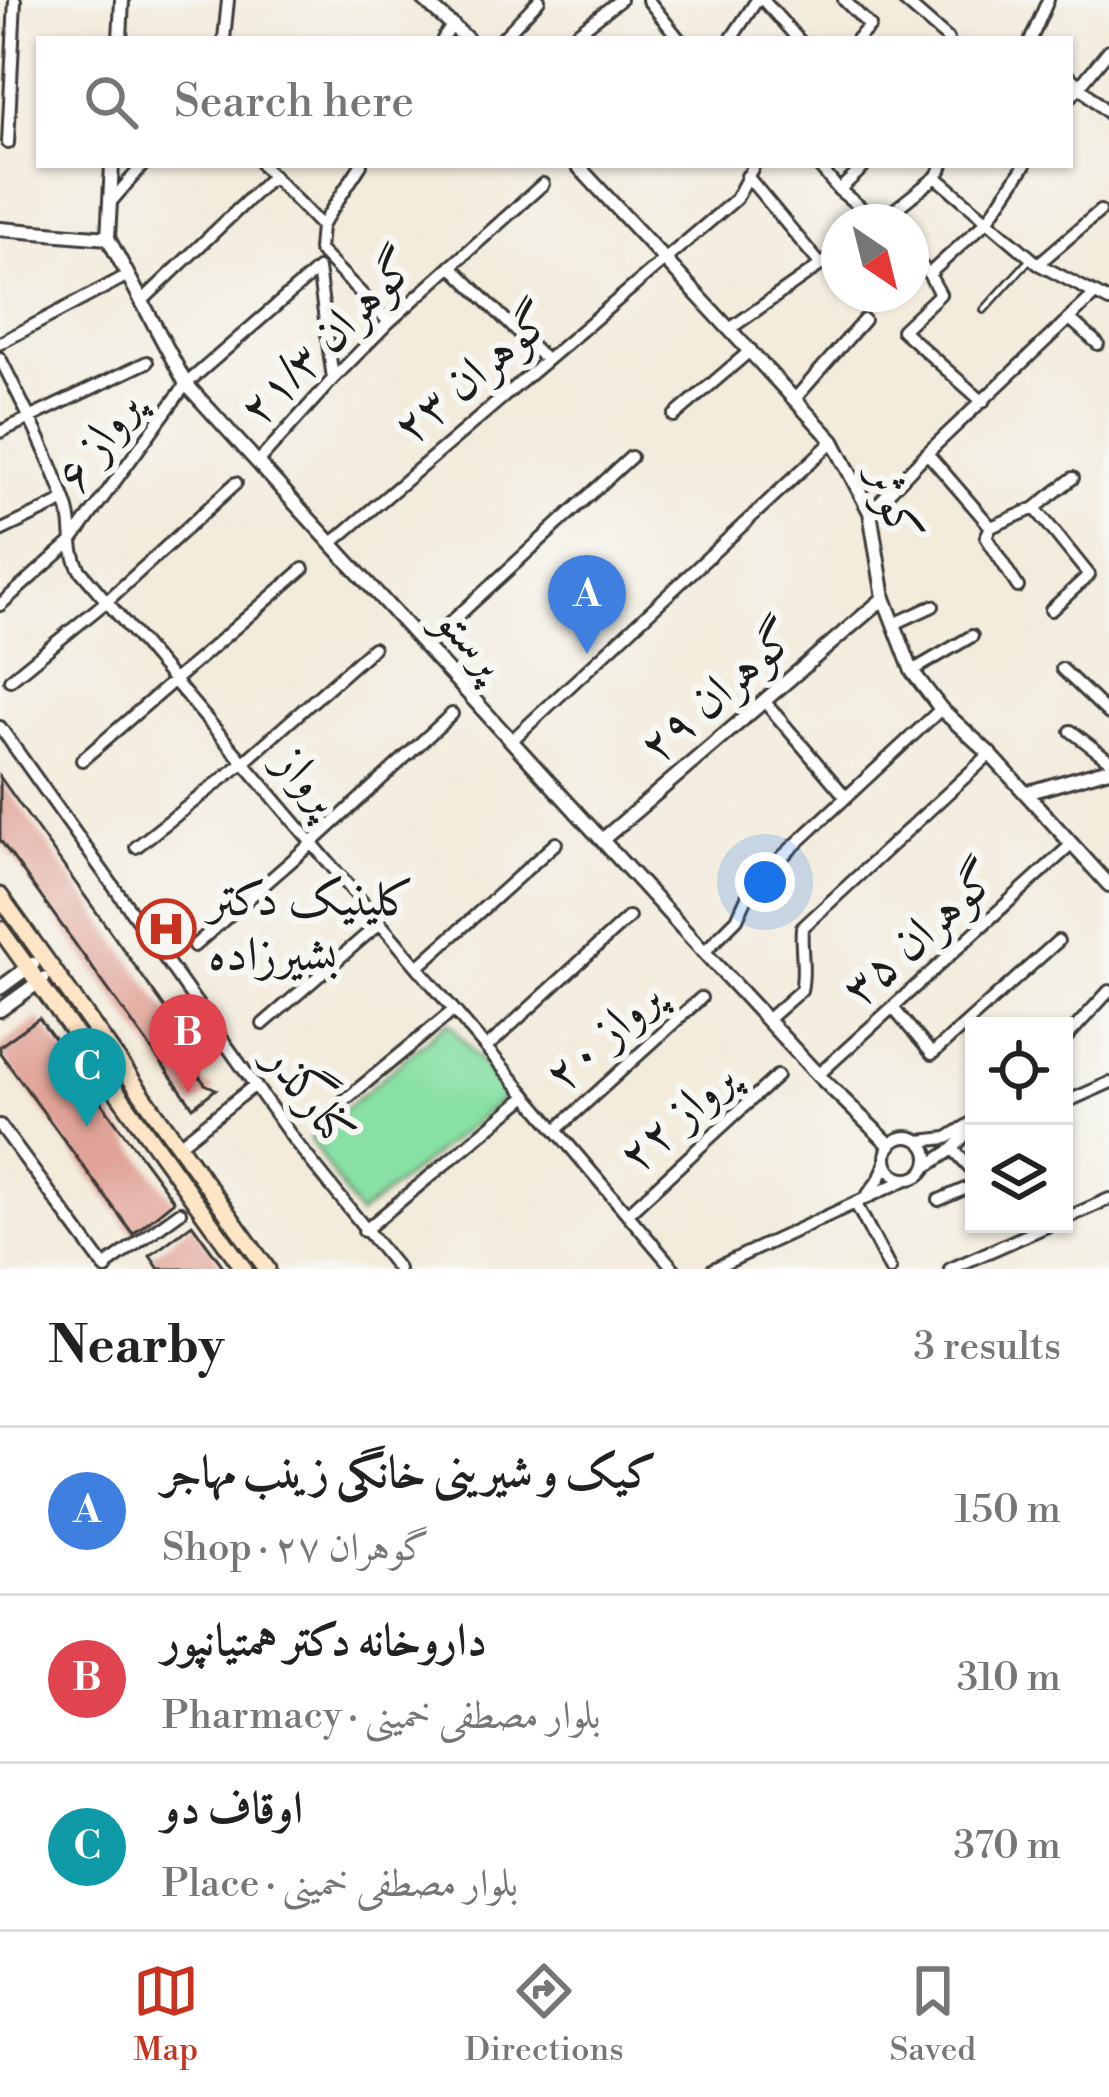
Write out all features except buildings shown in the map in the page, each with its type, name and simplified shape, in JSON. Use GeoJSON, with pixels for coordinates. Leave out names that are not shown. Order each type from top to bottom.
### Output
{"type":"FeatureCollection","features":[{"type":"Feature","properties":{"kind":"main road"},"geometry":{"type":"LineString","coordinates":[[0,896],[34,963],[38,983],[244,1269]]}},
{"type":"Feature","properties":{"kind":"main road"},"geometry":{"type":"LineString","coordinates":[[0,928],[34,963],[52,972],[267,1269]]}},
{"type":"Feature","properties":{"kind":"street"},"geometry":{"type":"LineString","coordinates":[[8,143],[15,0]]}},
{"type":"Feature","properties":{"kind":"street"},"geometry":{"type":"LineString","coordinates":[[120,36],[122,0]]}},
{"type":"Feature","properties":{"kind":"street"},"geometry":{"type":"LineString","coordinates":[[224,36],[228,0]]}},
{"type":"Feature","properties":{"kind":"street"},"geometry":{"type":"LineString","coordinates":[[424,0],[464,36]]}},
{"type":"Feature","properties":{"kind":"street"},"geometry":{"type":"LineString","coordinates":[[505,36],[539,0]]}},
{"type":"Feature","properties":{"kind":"street"},"geometry":{"type":"LineString","coordinates":[[578,36],[620,0]]}},
{"type":"Feature","properties":{"kind":"street"},"geometry":{"type":"LineString","coordinates":[[649,0],[677,36]]}},
{"type":"Feature","properties":{"kind":"street"},"geometry":{"type":"LineString","coordinates":[[735,36],[760,0],[795,36]]}},
{"type":"Feature","properties":{"kind":"street"},"geometry":{"type":"LineString","coordinates":[[844,0],[870,26],[860,36]]}},
{"type":"Feature","properties":{"kind":"street"},"geometry":{"type":"LineString","coordinates":[[903,0],[945,36]]}},
{"type":"Feature","properties":{"kind":"street"},"geometry":{"type":"LineString","coordinates":[[1032,36],[1048,0]]}},
{"type":"Feature","properties":{"kind":"street"},"geometry":{"type":"LineString","coordinates":[[445,36],[453,24]]}},
{"type":"Feature","properties":{"kind":"street"},"geometry":{"type":"LineString","coordinates":[[1109,50],[1075,81],[1109,114]]}},
{"type":"Feature","properties":{"kind":"street"},"geometry":{"type":"LineString","coordinates":[[0,229],[108,238],[112,168]]}},
{"type":"Feature","properties":{"kind":"street"},"geometry":{"type":"LineString","coordinates":[[109,204],[140,168]]}},
{"type":"Feature","properties":{"kind":"street"},"geometry":{"type":"LineString","coordinates":[[265,168],[321,226]]}},
{"type":"Feature","properties":{"kind":"street"},"geometry":{"type":"LineString","coordinates":[[333,379],[318,269],[321,226],[359,168]]}},
{"type":"Feature","properties":{"kind":"street","name":"کوثر"},"geometry":{"type":"LineString","coordinates":[[585,168],[664,262],[833,441],[870,512],[884,598],[912,671],[941,709],[990,754],[1109,885]]}},
{"type":"Feature","properties":{"kind":"street"},"geometry":{"type":"LineString","coordinates":[[821,168],[856,204]]}},
{"type":"Feature","properties":{"kind":"street"},"geometry":{"type":"LineString","coordinates":[[839,190],[863,168]]}},
{"type":"Feature","properties":{"kind":"street"},"geometry":{"type":"LineString","coordinates":[[929,304],[940,293],[929,274],[987,221],[1022,168]]}},
{"type":"Feature","properties":{"kind":"street"},"geometry":{"type":"LineString","coordinates":[[899,204],[939,169],[987,221],[1034,261],[1109,301]]}},
{"type":"Feature","properties":{"kind":"street"},"geometry":{"type":"LineString","coordinates":[[731,328],[820,265],[751,171]]}},
{"type":"Feature","properties":{"kind":"street","name":"گوهران ۲۳"},"geometry":{"type":"LineString","coordinates":[[332,543],[736,199],[751,171]]}},
{"type":"Feature","properties":{"kind":"street"},"geometry":{"type":"LineString","coordinates":[[142,302],[273,176]]}},
{"type":"Feature","properties":{"kind":"street","name":"گوهران ۲۱/۳"},"geometry":{"type":"LineString","coordinates":[[258,462],[389,322],[543,184]]}},
{"type":"Feature","properties":{"kind":"street"},"geometry":{"type":"LineString","coordinates":[[1034,261],[1100,212]]}},
{"type":"Feature","properties":{"kind":"street","name":"پرستو"},"geometry":{"type":"LineString","coordinates":[[108,238],[187,384],[704,952],[890,1145]]}},
{"type":"Feature","properties":{"kind":"street"},"geometry":{"type":"LineString","coordinates":[[319,250],[389,322]]}},
{"type":"Feature","properties":{"kind":"street"},"geometry":{"type":"LineString","coordinates":[[452,266],[545,359]]}},
{"type":"Feature","properties":{"kind":"street","name":"پرواز ۶"},"geometry":{"type":"LineString","coordinates":[[0,605],[70,542],[187,384],[318,269]]}},
{"type":"Feature","properties":{"kind":"street"},"geometry":{"type":"LineString","coordinates":[[0,343],[128,274]]}},
{"type":"Feature","properties":{"kind":"street"},"geometry":{"type":"LineString","coordinates":[[870,512],[1094,295]]}},
{"type":"Feature","properties":{"kind":"street"},"geometry":{"type":"LineString","coordinates":[[920,312],[902,330],[983,402]]}},
{"type":"Feature","properties":{"kind":"street"},"geometry":{"type":"LineString","coordinates":[[1070,319],[1098,344]]}},
{"type":"Feature","properties":{"kind":"street"},"geometry":{"type":"LineString","coordinates":[[794,400],[864,320]]}},
{"type":"Feature","properties":{"kind":"street"},"geometry":{"type":"LineString","coordinates":[[674,416],[751,350]]}},
{"type":"Feature","properties":{"kind":"street","name":"پرواز"},"geometry":{"type":"LineString","coordinates":[[0,358],[65,500],[70,542],[80,570],[674,1269]]}},
{"type":"Feature","properties":{"kind":"street"},"geometry":{"type":"LineString","coordinates":[[0,432],[147,362]]}},
{"type":"Feature","properties":{"kind":"street"},"geometry":{"type":"LineString","coordinates":[[512,741],[833,441]]}},
{"type":"Feature","properties":{"kind":"street"},"geometry":{"type":"LineString","coordinates":[[927,453],[991,527]]}},
{"type":"Feature","properties":{"kind":"street"},"geometry":{"type":"LineString","coordinates":[[425,646],[631,457]]}},
{"type":"Feature","properties":{"kind":"street"},"geometry":{"type":"LineString","coordinates":[[1018,587],[986,537],[991,527],[1035,508],[1073,478]]}},
{"type":"Feature","properties":{"kind":"street"},"geometry":{"type":"LineString","coordinates":[[10,680],[107,602],[236,483]]}},
{"type":"Feature","properties":{"kind":"street"},"geometry":{"type":"LineString","coordinates":[[0,531],[65,500]]}},
{"type":"Feature","properties":{"kind":"street"},"geometry":{"type":"LineString","coordinates":[[1035,508],[1089,575],[1051,610]]}},
{"type":"Feature","properties":{"kind":"street"},"geometry":{"type":"LineString","coordinates":[[82,760],[303,569]]}},
{"type":"Feature","properties":{"kind":"street","name":"گوهران ۲۹"},"geometry":{"type":"LineString","coordinates":[[602,840],[884,598]]}},
{"type":"Feature","properties":{"kind":"street"},"geometry":{"type":"LineString","coordinates":[[894,624],[933,606]]}},
{"type":"Feature","properties":{"kind":"street"},"geometry":{"type":"LineString","coordinates":[[912,671],[972,636]]}},
{"type":"Feature","properties":{"kind":"street"},"geometry":{"type":"LineString","coordinates":[[136,847],[244,763],[373,648]]}},
{"type":"Feature","properties":{"kind":"street"},"geometry":{"type":"LineString","coordinates":[[1062,669],[1109,714]]}},
{"type":"Feature","properties":{"kind":"street"},"geometry":{"type":"LineString","coordinates":[[764,701],[844,796]]}},
{"type":"Feature","properties":{"kind":"street"},"geometry":{"type":"LineString","coordinates":[[704,952],[737,920],[753,884],[941,709]]}},
{"type":"Feature","properties":{"kind":"street"},"geometry":{"type":"LineString","coordinates":[[194,946],[452,714]]}},
{"type":"Feature","properties":{"kind":"street","name":"کنارگذر"},"geometry":{"type":"LineString","coordinates":[[0,727],[293,1140],[398,1269]]}},
{"type":"Feature","properties":{"kind":"street"},"geometry":{"type":"LineString","coordinates":[[1026,793],[1107,765],[1071,731]]}},
{"type":"Feature","properties":{"kind":"street"},"geometry":{"type":"LineString","coordinates":[[767,1020],[801,990],[802,928],[990,754]]}},
{"type":"Feature","properties":{"kind":"street"},"geometry":{"type":"LineString","coordinates":[[418,968],[556,843]]}},
{"type":"Feature","properties":{"kind":"street","name":"گوهران ۳۵"},"geometry":{"type":"LineString","coordinates":[[818,1075],[1071,845]]}},
{"type":"Feature","properties":{"kind":"street"},"geometry":{"type":"LineString","coordinates":[[486,1048],[629,917]]}},
{"type":"Feature","properties":{"kind":"street"},"geometry":{"type":"LineString","coordinates":[[263,1024],[380,923]]}},
{"type":"Feature","properties":{"kind":"street"},"geometry":{"type":"LineString","coordinates":[[893,1008],[932,1054],[1058,941]]}},
{"type":"Feature","properties":{"kind":"street"},"geometry":{"type":"LineString","coordinates":[[0,988],[34,963]]}},
{"type":"Feature","properties":{"kind":"street"},"geometry":{"type":"LineString","coordinates":[[0,1010],[52,972]]}},
{"type":"Feature","properties":{"kind":"street"},"geometry":{"type":"LineString","coordinates":[[1073,1030],[1109,991]]}},
{"type":"Feature","properties":{"kind":"street","name":"پرواز ۲۰"},"geometry":{"type":"LineString","coordinates":[[556,1130],[701,998]]}},
{"type":"Feature","properties":{"kind":"street"},"geometry":{"type":"LineString","coordinates":[[340,1104],[454,1010]]}},
{"type":"Feature","properties":{"kind":"street","name":"پرواز ۲۲"},"geometry":{"type":"LineString","coordinates":[[627,1214],[777,1076]]}},
{"type":"Feature","properties":{"kind":"street"},"geometry":{"type":"LineString","coordinates":[[1073,1099],[1109,1083]]}},
{"type":"Feature","properties":{"kind":"street"},"geometry":{"type":"LineString","coordinates":[[178,1146],[255,1085]]}},
{"type":"Feature","properties":{"kind":"street"},"geometry":{"type":"LineString","coordinates":[[364,1231],[527,1096]]}},
{"type":"Feature","properties":{"kind":"street"},"geometry":{"type":"LineString","coordinates":[[0,1125],[105,1268],[180,1211]]}},
{"type":"Feature","properties":{"kind":"street"},"geometry":{"type":"LineString","coordinates":[[856,1204],[871,1192],[890,1145],[909,1137],[919,1141],[947,1138],[972,1125]]}},
{"type":"Feature","properties":{"kind":"street"},"geometry":{"type":"LineString","coordinates":[[713,1269],[918,1176],[953,1149],[973,1125]]}},
{"type":"Feature","properties":{"kind":"street"},"geometry":{"type":"LineString","coordinates":[[919,1141],[927,1153],[926,1167]]}},
{"type":"Feature","properties":{"kind":"street"},"geometry":{"type":"LineString","coordinates":[[953,1149],[965,1162]]}},
{"type":"Feature","properties":{"kind":"street"},"geometry":{"type":"LineString","coordinates":[[886,1162],[897,1177],[907,1179]]}},
{"type":"Feature","properties":{"kind":"street"},"geometry":{"type":"LineString","coordinates":[[939,1200],[965,1189]]}},
{"type":"Feature","properties":{"kind":"street"},"geometry":{"type":"LineString","coordinates":[[1073,1215],[1109,1199]]}},
{"type":"Feature","properties":{"kind":"street"},"geometry":{"type":"LineString","coordinates":[[856,1204],[890,1269]]}},
{"type":"Feature","properties":{"kind":"street"},"geometry":{"type":"LineString","coordinates":[[950,1269],[1032,1233]]}},
{"type":"Feature","properties":{"kind":"lane"},"geometry":{"type":"LineString","coordinates":[[984,310],[1034,261]]}},
{"type":"Feature","properties":{"kind":"green space"},"geometry":{"type":"Polygon","coordinates":[[[448,1022],[508,1095],[359,1215],[310,1139],[448,1022]]]}},
{"type":"Feature","properties":{"kind":"place","name":"کیک و شیرینی خانگی زینب مهاجر"},"geometry":{"type":"Point","coordinates":[587,654]}},
{"type":"Feature","properties":{"kind":"place","name":"کلینیک دکتر بشیرزاده"},"geometry":{"type":"Point","coordinates":[166,929]}},
{"type":"Feature","properties":{"kind":"place","name":"داروخانه دکتر همتیانپور"},"geometry":{"type":"Point","coordinates":[188,1093]}},
{"type":"Feature","properties":{"kind":"place","name":"اوقاف دو"},"geometry":{"type":"Point","coordinates":[87,1127]}}]}
